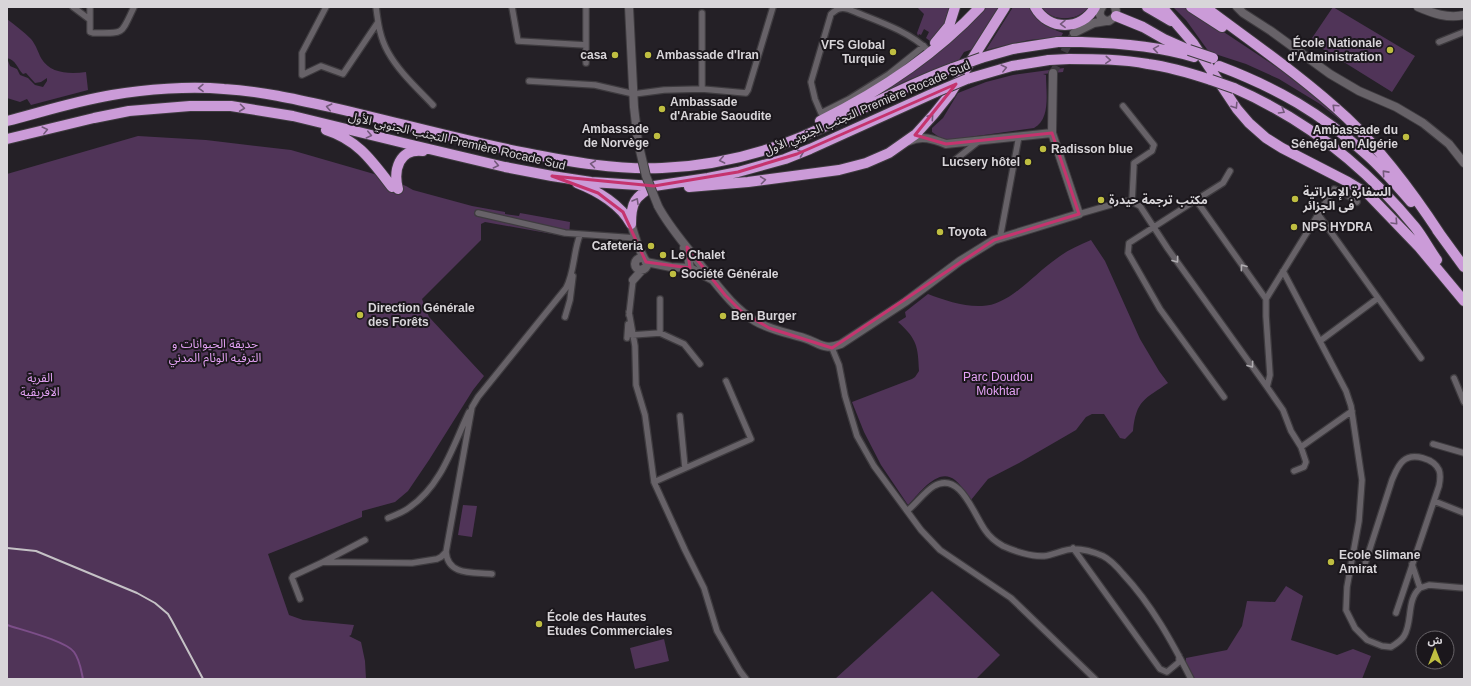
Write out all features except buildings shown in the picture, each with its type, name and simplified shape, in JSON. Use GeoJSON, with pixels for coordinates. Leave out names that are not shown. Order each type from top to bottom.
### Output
{"type":"FeatureCollection","features":[{"type":"Feature","properties":{"kind":"highway"},"geometry":{"type":"LineString","coordinates":[[896,78],[949,26],[955,7]]}},
{"type":"Feature","properties":{"kind":"highway"},"geometry":{"type":"LineString","coordinates":[[743,155],[831,115],[874,92],[938,48],[980,7]]}},
{"type":"Feature","properties":{"kind":"highway"},"geometry":{"type":"LineString","coordinates":[[631,224],[633,203],[641,193],[654,186],[703,186],[823,173],[866,163],[898,147],[916,134],[950,94],[1005,7]]}},
{"type":"Feature","properties":{"kind":"highway"},"geometry":{"type":"LineString","coordinates":[[1035,7],[1041,16],[1056,25],[1074,24],[1084,21],[1098,8]]}},
{"type":"Feature","properties":{"kind":"highway"},"geometry":{"type":"LineString","coordinates":[[1147,7],[1168,18],[1187,36]]}},
{"type":"Feature","properties":{"kind":"highway"},"geometry":{"type":"LineString","coordinates":[[1162,7],[1187,36],[1249,123],[1266,138],[1282,148],[1368,194],[1414,243],[1464,301]]}},
{"type":"Feature","properties":{"kind":"highway"},"geometry":{"type":"LineString","coordinates":[[1192,7],[1294,74]]}},
{"type":"Feature","properties":{"kind":"highway"},"geometry":{"type":"LineString","coordinates":[[1205,7],[1328,101],[1369,141],[1393,168],[1421,205],[1440,234]]}},
{"type":"Feature","properties":{"kind":"highway"},"geometry":{"type":"LineString","coordinates":[[1115,12],[1191,53]]}},
{"type":"Feature","properties":{"kind":"highway","name":"التجنب الجنوبي الأول Première Rocade Sud"},"geometry":{"type":"LineString","coordinates":[[7,121],[51,109],[122,93],[220,88],[289,98],[503,149],[558,160],[602,166],[665,168],[702,164],[768,149],[802,136],[912,85],[953,68],[981,58],[1018,48],[1058,42],[1081,42],[1148,47],[1191,53],[1216,62],[1269,86],[1308,108],[1368,155],[1440,234],[1464,267]]}},
{"type":"Feature","properties":{"kind":"highway","name":"التجنب الجنوبي الأول Première Rocade Sud"},"geometry":{"type":"LineString","coordinates":[[7,139],[94,118],[138,110],[217,106],[244,108],[293,116],[505,167],[552,176],[591,182],[654,186],[738,172],[785,159],[967,79],[1012,66],[1049,60],[1069,59],[1147,63],[1175,69],[1234,88],[1274,106],[1321,137],[1367,174],[1416,228],[1464,301]]}},
{"type":"Feature","properties":{"kind":"highway"},"geometry":{"type":"LineString","coordinates":[[7,117],[51,109]]}},
{"type":"Feature","properties":{"kind":"highway"},"geometry":{"type":"LineString","coordinates":[[270,112],[330,131],[354,143],[366,154],[395,188],[395,174],[400,160],[405,155],[411,151],[419,150],[447,153]]}},
{"type":"Feature","properties":{"kind":"highway"},"geometry":{"type":"LineString","coordinates":[[552,176],[581,185],[598,193],[623,212],[631,224]]}},
{"type":"Feature","properties":{"kind":"street"},"geometry":{"type":"LineString","coordinates":[[73,7],[89,19]]}},
{"type":"Feature","properties":{"kind":"street"},"geometry":{"type":"LineString","coordinates":[[90,7],[89,30],[91,32],[118,33],[124,30],[134,7]]}},
{"type":"Feature","properties":{"kind":"street"},"geometry":{"type":"LineString","coordinates":[[326,7],[302,53],[302,75],[321,66],[343,74],[378,22]]}},
{"type":"Feature","properties":{"kind":"street"},"geometry":{"type":"LineString","coordinates":[[376,7],[378,22],[388,52],[400,69],[433,105]]}},
{"type":"Feature","properties":{"kind":"street"},"geometry":{"type":"LineString","coordinates":[[512,7],[518,41],[586,45]]}},
{"type":"Feature","properties":{"kind":"street"},"geometry":{"type":"LineString","coordinates":[[586,7],[586,63]]}},
{"type":"Feature","properties":{"kind":"street"},"geometry":{"type":"LineString","coordinates":[[629,7],[638,142],[648,180],[658,206],[665,218],[724,295],[742,312],[763,325],[808,339],[824,347],[832,348],[841,344],[886,315],[960,261],[985,245],[1000,238],[1078,214],[1124,201],[1132,202],[1140,206],[1283,410],[1291,431],[1301,447],[1306,464],[1304,467],[1294,471]]}},
{"type":"Feature","properties":{"kind":"street"},"geometry":{"type":"LineString","coordinates":[[529,81],[595,85],[634,94],[702,89],[746,93],[772,7]]}},
{"type":"Feature","properties":{"kind":"street"},"geometry":{"type":"LineString","coordinates":[[841,7],[848,9],[912,37],[926,48],[889,74],[849,99],[821,113],[815,99],[811,82],[831,14],[837,9],[841,7]]}},
{"type":"Feature","properties":{"kind":"street"},"geometry":{"type":"LineString","coordinates":[[1237,7],[1243,13],[1341,81],[1359,91],[1396,107],[1423,123],[1449,144],[1464,163]]}},
{"type":"Feature","properties":{"kind":"street"},"geometry":{"type":"LineString","coordinates":[[1418,7],[1448,16],[1464,15]]}},
{"type":"Feature","properties":{"kind":"street"},"geometry":{"type":"LineString","coordinates":[[1098,8],[1101,18],[1106,21]]}},
{"type":"Feature","properties":{"kind":"street"},"geometry":{"type":"LineString","coordinates":[[1084,21],[1074,32],[1094,23],[1112,20],[1115,12]]}},
{"type":"Feature","properties":{"kind":"street"},"geometry":{"type":"LineString","coordinates":[[702,13],[702,89]]}},
{"type":"Feature","properties":{"kind":"street"},"geometry":{"type":"LineString","coordinates":[[1439,42],[1464,32]]}},
{"type":"Feature","properties":{"kind":"street"},"geometry":{"type":"LineString","coordinates":[[1053,73],[1052,133],[1078,214]]}},
{"type":"Feature","properties":{"kind":"street"},"geometry":{"type":"LineString","coordinates":[[1123,106],[1154,145],[1152,151],[1134,163],[1132,202]]}},
{"type":"Feature","properties":{"kind":"street"},"geometry":{"type":"LineString","coordinates":[[898,147],[915,138],[936,140],[946,144],[1052,133]]}},
{"type":"Feature","properties":{"kind":"street"},"geometry":{"type":"LineString","coordinates":[[1000,238],[1019,136]]}},
{"type":"Feature","properties":{"kind":"street"},"geometry":{"type":"LineString","coordinates":[[955,160],[979,141]]}},
{"type":"Feature","properties":{"kind":"street"},"geometry":{"type":"LineString","coordinates":[[1224,397],[1160,309],[1128,253],[1129,243],[1224,183],[1230,171]]}},
{"type":"Feature","properties":{"kind":"street"},"geometry":{"type":"LineString","coordinates":[[1267,387],[1270,375],[1266,299],[1334,189],[1343,192],[1357,202]]}},
{"type":"Feature","properties":{"kind":"street"},"geometry":{"type":"LineString","coordinates":[[1196,200],[1266,299]]}},
{"type":"Feature","properties":{"kind":"street"},"geometry":{"type":"LineString","coordinates":[[478,212],[565,233],[637,242]]}},
{"type":"Feature","properties":{"kind":"street"},"geometry":{"type":"LineString","coordinates":[[1318,214],[1421,358]]}},
{"type":"Feature","properties":{"kind":"street"},"geometry":{"type":"LineString","coordinates":[[631,224],[642,265],[633,280],[629,312],[629,336],[635,346],[636,386],[645,415],[654,482],[684,550],[704,588],[717,632],[746,679]]}},
{"type":"Feature","properties":{"kind":"street"},"geometry":{"type":"LineString","coordinates":[[565,317],[573,283],[573,270],[577,241],[580,235]]}},
{"type":"Feature","properties":{"kind":"street"},"geometry":{"type":"LineString","coordinates":[[679,237],[688,257],[690,268]]}},
{"type":"Feature","properties":{"kind":"street"},"geometry":{"type":"LineString","coordinates":[[642,265],[690,268],[714,280]]}},
{"type":"Feature","properties":{"kind":"street"},"geometry":{"type":"LineString","coordinates":[[388,518],[410,507],[429,489],[445,466],[472,406],[482,391],[566,288],[573,270]]}},
{"type":"Feature","properties":{"kind":"street"},"geometry":{"type":"LineString","coordinates":[[1283,271],[1350,398],[1362,480],[1359,521],[1346,587],[1346,610],[1355,628],[1367,640],[1382,646],[1392,647],[1404,636],[1409,624],[1413,596],[1420,588],[1429,585],[1464,588]]}},
{"type":"Feature","properties":{"kind":"street"},"geometry":{"type":"LineString","coordinates":[[1320,341],[1378,298]]}},
{"type":"Feature","properties":{"kind":"street"},"geometry":{"type":"LineString","coordinates":[[660,299],[660,334]]}},
{"type":"Feature","properties":{"kind":"street"},"geometry":{"type":"LineString","coordinates":[[629,336],[660,334],[684,344],[700,364]]}},
{"type":"Feature","properties":{"kind":"street"},"geometry":{"type":"LineString","coordinates":[[832,348],[840,365],[845,396],[857,436],[874,466],[921,530],[940,550],[1011,598],[1095,679]]}},
{"type":"Feature","properties":{"kind":"street"},"geometry":{"type":"LineString","coordinates":[[1454,378],[1464,402]]}},
{"type":"Feature","properties":{"kind":"street"},"geometry":{"type":"LineString","coordinates":[[654,482],[751,439],[726,382]]}},
{"type":"Feature","properties":{"kind":"street"},"geometry":{"type":"LineString","coordinates":[[472,406],[446,552],[448,563],[456,569],[492,574]]}},
{"type":"Feature","properties":{"kind":"street"},"geometry":{"type":"LineString","coordinates":[[1301,447],[1352,411]]}},
{"type":"Feature","properties":{"kind":"street"},"geometry":{"type":"LineString","coordinates":[[680,416],[685,468]]}},
{"type":"Feature","properties":{"kind":"street"},"geometry":{"type":"LineString","coordinates":[[1433,444],[1464,453]]}},
{"type":"Feature","properties":{"kind":"street"},"geometry":{"type":"LineString","coordinates":[[1363,570],[1392,480],[1398,468],[1403,460],[1413,457],[1424,458],[1430,461],[1437,467],[1440,472],[1440,477],[1434,501],[1396,612]]}},
{"type":"Feature","properties":{"kind":"street"},"geometry":{"type":"LineString","coordinates":[[908,512],[932,487],[942,482],[953,484],[964,494],[986,531],[998,543],[1004,546],[1027,554],[1043,556],[1073,548],[1088,551],[1104,557],[1132,584],[1146,603],[1179,655],[1191,679]]}},
{"type":"Feature","properties":{"kind":"street"},"geometry":{"type":"LineString","coordinates":[[1434,501],[1464,513]]}},
{"type":"Feature","properties":{"kind":"street"},"geometry":{"type":"LineString","coordinates":[[300,599],[293,576],[365,540]]}},
{"type":"Feature","properties":{"kind":"street"},"geometry":{"type":"LineString","coordinates":[[1073,548],[1160,669],[1167,672],[1179,662],[1179,655]]}},
{"type":"Feature","properties":{"kind":"street"},"geometry":{"type":"LineString","coordinates":[[323,562],[412,563],[436,559],[441,557],[446,552]]}},
{"type":"Feature","properties":{"kind":"street"},"geometry":{"type":"LineString","coordinates":[[1412,564],[1420,588]]}},
{"type":"Feature","properties":{"kind":"highlighted area"},"geometry":{"type":"Polygon","coordinates":[[[956,84],[915,135],[946,144],[1052,133],[1079,214],[994,240],[832,348],[769,328],[742,312],[725,295],[687,247],[690,268],[646,262],[623,212],[598,193],[552,176],[654,186],[738,172],[797,154],[956,84]]]}},
{"type":"Feature","properties":{"kind":"green space"},"geometry":{"type":"Polygon","coordinates":[[[917,7],[950,7],[944,24],[930,41],[926,38],[929,32],[924,29],[921,35],[919,34],[918,36],[917,33],[924,14],[917,7]]]}},
{"type":"Feature","properties":{"kind":"green space"},"geometry":{"type":"Polygon","coordinates":[[[986,7],[1001,7],[973,49],[964,52],[959,60],[906,81],[872,98],[923,65],[960,33],[986,7]]]}},
{"type":"Feature","properties":{"kind":"green space"},"geometry":{"type":"Polygon","coordinates":[[[1013,7],[1030,7],[1048,26],[1063,33],[1061,37],[1029,40],[986,50],[1013,7]]]}},
{"type":"Feature","properties":{"kind":"green space"},"geometry":{"type":"Polygon","coordinates":[[[1041,7],[1089,7],[1084,12],[1071,18],[1058,18],[1046,12],[1041,7]]]}},
{"type":"Feature","properties":{"kind":"green space"},"geometry":{"type":"Polygon","coordinates":[[[1173,7],[1186,7],[1296,80],[1363,138],[1320,104],[1279,79],[1246,64],[1209,52],[1186,20],[1173,7]]]}},
{"type":"Feature","properties":{"kind":"green space"},"geometry":{"type":"Polygon","coordinates":[[[1333,7],[1415,56],[1392,92],[1310,41],[1333,7]]]}},
{"type":"Feature","properties":{"kind":"green space"},"geometry":{"type":"Polygon","coordinates":[[[7,19],[31,39],[41,58],[50,67],[67,73],[86,72],[88,90],[31,105],[27,99],[20,102],[7,98],[7,19]],[[7,58],[10,66],[17,69],[20,75],[28,78],[35,85],[43,87],[47,81],[47,78],[41,82],[35,83],[26,73],[23,74],[10,59],[7,58]]]}},
{"type":"Feature","properties":{"kind":"green space"},"geometry":{"type":"Polygon","coordinates":[[[1064,68],[1063,72],[1043,74],[1046,75],[1047,97],[1045,112],[1039,124],[1034,128],[948,140],[939,137],[932,132],[932,128],[943,118],[958,93],[986,82],[1013,75],[1064,68]]]}},
{"type":"Feature","properties":{"kind":"green space","name":"حديقة الحيوانات و الترفيه الوئام المدني"},"geometry":{"type":"Polygon","coordinates":[[[138,136],[206,140],[291,150],[381,176],[413,190],[472,206],[505,212],[505,214],[519,216],[520,213],[570,222],[569,237],[485,222],[481,224],[481,240],[422,299],[429,317],[484,376],[473,390],[408,491],[395,502],[362,511],[362,517],[268,554],[289,615],[303,620],[354,625],[351,635],[349,636],[361,642],[365,661],[366,679],[7,679],[7,174],[138,136]]]}},
{"type":"Feature","properties":{"kind":"green space","name":"Parc Doudou Mokhtar"},"geometry":{"type":"Polygon","coordinates":[[[1091,240],[1105,261],[1140,339],[1168,383],[1153,393],[1139,406],[1134,421],[1133,431],[1125,439],[1120,438],[1104,414],[1092,414],[1086,417],[1076,430],[988,479],[971,500],[955,480],[942,476],[929,483],[908,505],[881,465],[864,432],[852,402],[912,379],[919,371],[917,349],[913,338],[898,322],[906,317],[905,312],[928,294],[947,301],[975,306],[992,305],[1002,301],[1021,288],[1060,256],[1091,240]]]}},
{"type":"Feature","properties":{"kind":"green space"},"geometry":{"type":"Polygon","coordinates":[[[463,505],[477,506],[472,537],[458,535],[463,505]]]}},
{"type":"Feature","properties":{"kind":"green space"},"geometry":{"type":"Polygon","coordinates":[[[1286,586],[1303,596],[1291,640],[1337,655],[1353,649],[1371,656],[1362,679],[1186,679],[1186,658],[1227,650],[1242,626],[1247,601],[1275,602],[1286,586]]]}},
{"type":"Feature","properties":{"kind":"green space"},"geometry":{"type":"Polygon","coordinates":[[[932,591],[1000,655],[976,679],[835,679],[932,591]]]}},
{"type":"Feature","properties":{"kind":"green space"},"geometry":{"type":"Polygon","coordinates":[[[664,639],[669,661],[635,669],[630,648],[664,639]]]}},
{"type":"Feature","properties":{"kind":"waterway"},"geometry":{"type":"LineString","coordinates":[[7,625],[53,640],[69,648],[78,658],[83,679]]}},
{"type":"Feature","properties":{"kind":"tunnel"},"geometry":{"type":"LineString","coordinates":[[1053,73],[1074,33]]}},
{"type":"Feature","properties":{"kind":"railway"},"geometry":{"type":"LineString","coordinates":[[7,548],[36,551],[137,593],[155,603],[168,614],[203,679]]}},
{"type":"Feature","properties":{"kind":"place","name":"École Nationale d'Administration"},"geometry":{"type":"Point","coordinates":[1390,50]}},
{"type":"Feature","properties":{"kind":"place","name":"VFS Global Turquie"},"geometry":{"type":"Point","coordinates":[893,52]}},
{"type":"Feature","properties":{"kind":"place","name":"casa"},"geometry":{"type":"Point","coordinates":[615,55]}},
{"type":"Feature","properties":{"kind":"place","name":"Ambassade d'Iran"},"geometry":{"type":"Point","coordinates":[648,55]}},
{"type":"Feature","properties":{"kind":"place","name":"Ambassade d'Arabie Saoudite"},"geometry":{"type":"Point","coordinates":[662,109]}},
{"type":"Feature","properties":{"kind":"place","name":"Ambassade de Norvège"},"geometry":{"type":"Point","coordinates":[657,136]}},
{"type":"Feature","properties":{"kind":"place","name":"Ambassade du Sénégal en Algérie"},"geometry":{"type":"Point","coordinates":[1406,137]}},
{"type":"Feature","properties":{"kind":"place","name":"Radisson blue"},"geometry":{"type":"Point","coordinates":[1043,149]}},
{"type":"Feature","properties":{"kind":"place","name":"Lucsery hôtel"},"geometry":{"type":"Point","coordinates":[1028,162]}},
{"type":"Feature","properties":{"kind":"place","name":"السفارة الإماراتية فى الجزائر"},"geometry":{"type":"Point","coordinates":[1295,199]}},
{"type":"Feature","properties":{"kind":"place","name":"مكتب ترجمة حيدرة"},"geometry":{"type":"Point","coordinates":[1101,200]}},
{"type":"Feature","properties":{"kind":"place","name":"NPS HYDRA"},"geometry":{"type":"Point","coordinates":[1294,227]}},
{"type":"Feature","properties":{"kind":"place","name":"Toyota"},"geometry":{"type":"Point","coordinates":[940,232]}},
{"type":"Feature","properties":{"kind":"place","name":"Cafeteria"},"geometry":{"type":"Point","coordinates":[651,246]}},
{"type":"Feature","properties":{"kind":"place","name":"Le Chalet"},"geometry":{"type":"Point","coordinates":[663,255]}},
{"type":"Feature","properties":{"kind":"place","name":"Société Générale"},"geometry":{"type":"Point","coordinates":[673,274]}},
{"type":"Feature","properties":{"kind":"place","name":"Direction Générale des Forêts"},"geometry":{"type":"Point","coordinates":[360,315]}},
{"type":"Feature","properties":{"kind":"place","name":"Ben Burger"},"geometry":{"type":"Point","coordinates":[723,316]}},
{"type":"Feature","properties":{"kind":"place","name":"Ecole Slimane Amirat"},"geometry":{"type":"Point","coordinates":[1331,562]}},
{"type":"Feature","properties":{"kind":"place","name":"École des Hautes Etudes Commerciales"},"geometry":{"type":"Point","coordinates":[539,624]}},
{"type":"Feature","properties":{"kind":"park label","name":"القرية الافريقية"},"geometry":{"type":"Point","coordinates":[40,385]}}]}
